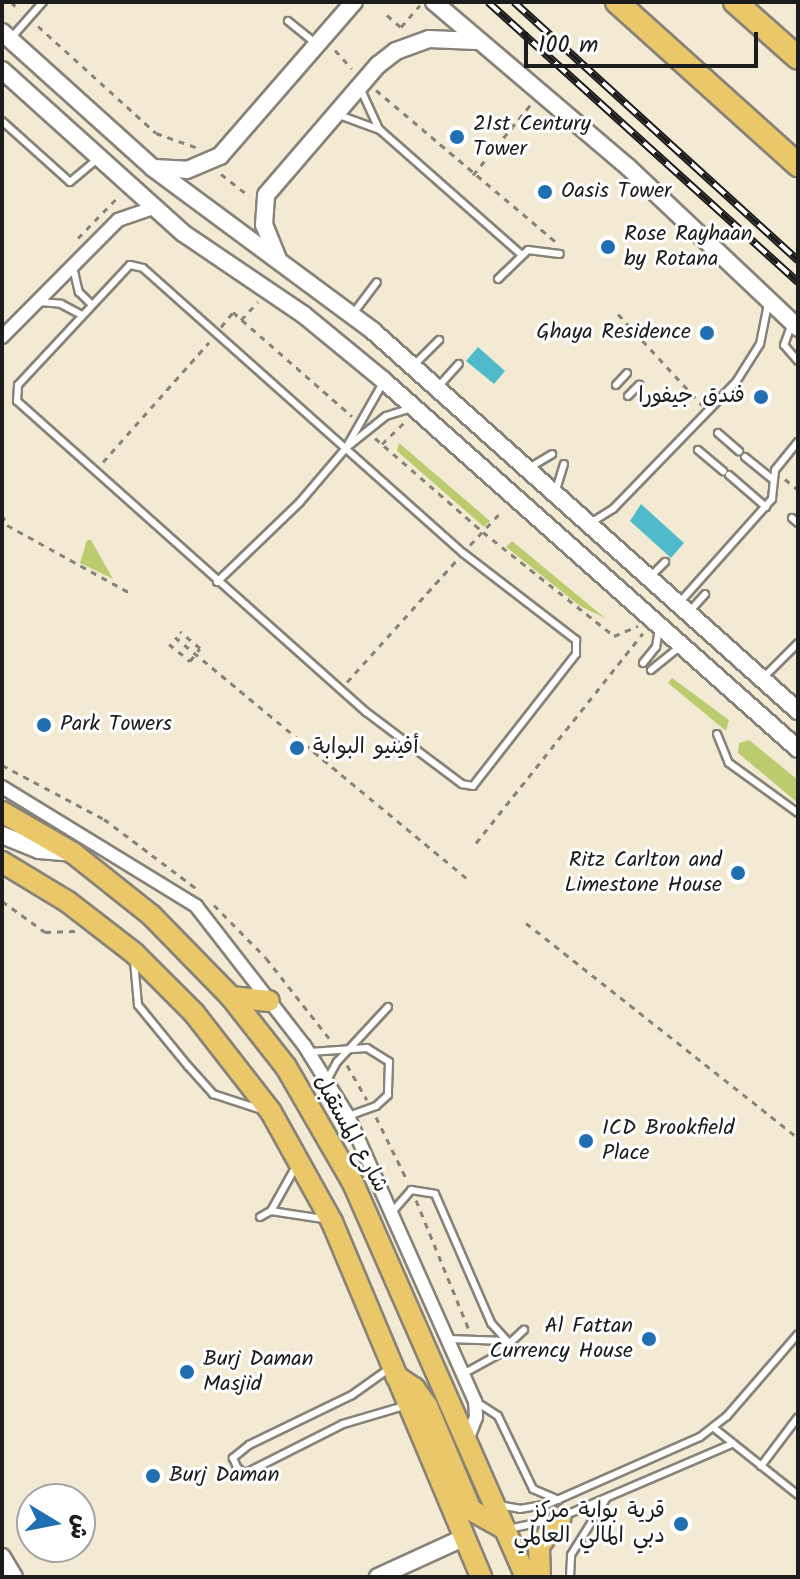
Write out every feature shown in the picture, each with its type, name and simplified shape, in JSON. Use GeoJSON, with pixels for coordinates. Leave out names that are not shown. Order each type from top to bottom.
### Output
{"type":"FeatureCollection","features":[{"type":"Feature","properties":{"kind":"highway"},"geometry":{"type":"LineString","coordinates":[[617,2],[798,165]]}},
{"type":"Feature","properties":{"kind":"highway"},"geometry":{"type":"LineString","coordinates":[[735,2],[798,58]]}},
{"type":"Feature","properties":{"kind":"main road","name":"شارع المستقبل"},"geometry":{"type":"LineString","coordinates":[[2,812],[73,853],[151,915],[231,997],[286,1067],[332,1143],[526,1577]]}},
{"type":"Feature","properties":{"kind":"main road"},"geometry":{"type":"LineString","coordinates":[[2,862],[68,902],[134,953],[221,1044],[271,1112],[332,1222],[481,1577]]}},
{"type":"Feature","properties":{"kind":"main road"},"geometry":{"type":"LineString","coordinates":[[231,997],[269,1001]]}},
{"type":"Feature","properties":{"kind":"main road"},"geometry":{"type":"LineString","coordinates":[[394,1371],[414,1388],[427,1406],[471,1510],[504,1528]]}},
{"type":"Feature","properties":{"kind":"main road"},"geometry":{"type":"LineString","coordinates":[[540,1577],[539,1546],[560,1508]]}},
{"type":"Feature","properties":{"kind":"street"},"geometry":{"type":"LineString","coordinates":[[153,168],[187,170],[210,163],[319,46],[354,2]]}},
{"type":"Feature","properties":{"kind":"street"},"geometry":{"type":"LineString","coordinates":[[434,2],[628,167],[796,325]]}},
{"type":"Feature","properties":{"kind":"street"},"geometry":{"type":"LineString","coordinates":[[6,36],[153,168],[352,315],[438,387],[798,711]]}},
{"type":"Feature","properties":{"kind":"street"},"geometry":{"type":"LineString","coordinates":[[281,263],[264,225],[264,201],[274,183],[362,83],[407,46],[450,37],[478,42]]}},
{"type":"Feature","properties":{"kind":"street"},"geometry":{"type":"LineString","coordinates":[[2,70],[152,208],[269,291],[417,409],[798,749]]}},
{"type":"Feature","properties":{"kind":"street"},"geometry":{"type":"LineString","coordinates":[[2,337],[118,220],[152,208]]}},
{"type":"Feature","properties":{"kind":"street"},"geometry":{"type":"LineString","coordinates":[[2,787],[196,906],[308,1051],[348,1116],[475,1401],[476,1417],[466,1443]]}},
{"type":"Feature","properties":{"kind":"street"},"geometry":{"type":"LineString","coordinates":[[2,835],[39,850],[73,853]]}},
{"type":"Feature","properties":{"kind":"street"},"geometry":{"type":"LineString","coordinates":[[378,1577],[463,1538]]}},
{"type":"Feature","properties":{"kind":"street"},"geometry":{"type":"LineString","coordinates":[[2,1557],[14,1577]]}},
{"type":"Feature","properties":{"kind":"lane"},"geometry":{"type":"LineString","coordinates":[[6,36],[43,2]]}},
{"type":"Feature","properties":{"kind":"lane"},"geometry":{"type":"LineString","coordinates":[[288,21],[319,46]]}},
{"type":"Feature","properties":{"kind":"lane"},"geometry":{"type":"LineString","coordinates":[[362,83],[380,130]]}},
{"type":"Feature","properties":{"kind":"lane"},"geometry":{"type":"LineString","coordinates":[[335,114],[380,130],[522,255]]}},
{"type":"Feature","properties":{"kind":"lane"},"geometry":{"type":"LineString","coordinates":[[2,121],[70,182],[98,159]]}},
{"type":"Feature","properties":{"kind":"lane"},"geometry":{"type":"LineString","coordinates":[[498,279],[531,249],[561,251]]}},
{"type":"Feature","properties":{"kind":"lane"},"geometry":{"type":"LineString","coordinates":[[139,265],[463,553],[575,637],[578,647],[476,783],[462,784],[339,690],[15,397],[18,385],[82,315],[126,267],[139,265]]}},
{"type":"Feature","properties":{"kind":"lane"},"geometry":{"type":"LineString","coordinates":[[73,266],[79,292],[92,305]]}},
{"type":"Feature","properties":{"kind":"lane"},"geometry":{"type":"LineString","coordinates":[[352,315],[377,282]]}},
{"type":"Feature","properties":{"kind":"lane"},"geometry":{"type":"LineString","coordinates":[[588,522],[613,509],[736,382],[760,344],[768,300]]}},
{"type":"Feature","properties":{"kind":"lane"},"geometry":{"type":"LineString","coordinates":[[36,302],[61,304],[82,315]]}},
{"type":"Feature","properties":{"kind":"lane"},"geometry":{"type":"LineString","coordinates":[[796,325],[783,341],[798,361]]}},
{"type":"Feature","properties":{"kind":"lane"},"geometry":{"type":"LineString","coordinates":[[413,366],[439,340]]}},
{"type":"Feature","properties":{"kind":"lane"},"geometry":{"type":"LineString","coordinates":[[438,387],[459,364]]}},
{"type":"Feature","properties":{"kind":"lane"},"geometry":{"type":"LineString","coordinates":[[616,385],[627,373]]}},
{"type":"Feature","properties":{"kind":"lane"},"geometry":{"type":"LineString","coordinates":[[217,582],[300,502],[346,448],[378,400],[383,380]]}},
{"type":"Feature","properties":{"kind":"lane"},"geometry":{"type":"LineString","coordinates":[[628,396],[639,385]]}},
{"type":"Feature","properties":{"kind":"lane"},"geometry":{"type":"LineString","coordinates":[[346,448],[386,416],[417,409]]}},
{"type":"Feature","properties":{"kind":"lane"},"geometry":{"type":"LineString","coordinates":[[718,433],[773,480]]}},
{"type":"Feature","properties":{"kind":"lane"},"geometry":{"type":"LineString","coordinates":[[684,608],[766,507],[774,495],[773,480],[798,442]]}},
{"type":"Feature","properties":{"kind":"lane"},"geometry":{"type":"LineString","coordinates":[[698,450],[766,507]]}},
{"type":"Feature","properties":{"kind":"lane"},"geometry":{"type":"LineString","coordinates":[[527,468],[543,464],[552,454]]}},
{"type":"Feature","properties":{"kind":"lane"},"geometry":{"type":"LineString","coordinates":[[556,494],[564,464]]}},
{"type":"Feature","properties":{"kind":"lane"},"geometry":{"type":"LineString","coordinates":[[650,577],[665,562]]}},
{"type":"Feature","properties":{"kind":"lane"},"geometry":{"type":"LineString","coordinates":[[684,608],[705,594]]}},
{"type":"Feature","properties":{"kind":"lane"},"geometry":{"type":"LineString","coordinates":[[643,663],[656,647],[656,623]]}},
{"type":"Feature","properties":{"kind":"lane"},"geometry":{"type":"LineString","coordinates":[[763,679],[798,643]]}},
{"type":"Feature","properties":{"kind":"lane"},"geometry":{"type":"LineString","coordinates":[[651,670],[662,656],[684,648]]}},
{"type":"Feature","properties":{"kind":"lane"},"geometry":{"type":"LineString","coordinates":[[717,734],[729,763],[798,813]]}},
{"type":"Feature","properties":{"kind":"lane"},"geometry":{"type":"LineString","coordinates":[[134,953],[138,1005],[188,1066],[227,1102],[271,1112]]}},
{"type":"Feature","properties":{"kind":"lane"},"geometry":{"type":"LineString","coordinates":[[327,1080],[388,1007]]}},
{"type":"Feature","properties":{"kind":"lane"},"geometry":{"type":"LineString","coordinates":[[308,1051],[352,1049],[385,1057],[392,1081],[380,1103],[348,1116]]}},
{"type":"Feature","properties":{"kind":"lane"},"geometry":{"type":"LineString","coordinates":[[260,1217],[271,1211],[299,1159]]}},
{"type":"Feature","properties":{"kind":"lane"},"geometry":{"type":"LineString","coordinates":[[392,1214],[406,1192],[419,1188],[435,1194],[491,1323],[507,1341]]}},
{"type":"Feature","properties":{"kind":"lane"},"geometry":{"type":"LineString","coordinates":[[271,1211],[332,1222]]}},
{"type":"Feature","properties":{"kind":"lane"},"geometry":{"type":"LineString","coordinates":[[463,1374],[497,1355],[507,1341],[524,1330]]}},
{"type":"Feature","properties":{"kind":"lane"},"geometry":{"type":"LineString","coordinates":[[504,1528],[521,1530],[714,1428],[798,1334]]}},
{"type":"Feature","properties":{"kind":"lane"},"geometry":{"type":"LineString","coordinates":[[448,1339],[507,1341]]}},
{"type":"Feature","properties":{"kind":"lane"},"geometry":{"type":"LineString","coordinates":[[394,1371],[334,1406],[249,1445],[233,1458],[244,1474],[343,1424],[408,1405]]}},
{"type":"Feature","properties":{"kind":"lane"},"geometry":{"type":"LineString","coordinates":[[475,1401],[498,1416],[533,1489],[560,1508]]}},
{"type":"Feature","properties":{"kind":"lane"},"geometry":{"type":"LineString","coordinates":[[761,1466],[798,1417]]}},
{"type":"Feature","properties":{"kind":"lane"},"geometry":{"type":"LineString","coordinates":[[714,1428],[798,1495]]}},
{"type":"Feature","properties":{"kind":"lane"},"geometry":{"type":"LineString","coordinates":[[492,1503],[560,1508],[608,1497],[732,1444]]}},
{"type":"Feature","properties":{"kind":"lane"},"geometry":{"type":"LineString","coordinates":[[570,1577],[571,1555],[608,1497]]}},
{"type":"Feature","properties":{"kind":"path"},"geometry":{"type":"LineString","coordinates":[[11,2],[156,133],[192,143],[210,163],[254,200],[264,201]]}},
{"type":"Feature","properties":{"kind":"path"},"geometry":{"type":"LineString","coordinates":[[387,15],[401,27],[422,2]]}},
{"type":"Feature","properties":{"kind":"path"},"geometry":{"type":"LineString","coordinates":[[343,41],[333,53],[362,83],[561,251]]}},
{"type":"Feature","properties":{"kind":"path"},"geometry":{"type":"LineString","coordinates":[[473,175],[539,94]]}},
{"type":"Feature","properties":{"kind":"path"},"geometry":{"type":"LineString","coordinates":[[241,320],[269,291]]}},
{"type":"Feature","properties":{"kind":"path"},"geometry":{"type":"LineString","coordinates":[[382,444],[417,409]]}},
{"type":"Feature","properties":{"kind":"path"},"geometry":{"type":"LineString","coordinates":[[339,690],[514,498]]}},
{"type":"Feature","properties":{"kind":"path"},"geometry":{"type":"LineString","coordinates":[[2,515],[7,525],[130,593]]}},
{"type":"Feature","properties":{"kind":"path"},"geometry":{"type":"LineString","coordinates":[[476,843],[656,623]]}},
{"type":"Feature","properties":{"kind":"path"},"geometry":{"type":"LineString","coordinates":[[169,644],[190,661],[196,654],[200,648],[180,631]]}},
{"type":"Feature","properties":{"kind":"path"},"geometry":{"type":"LineString","coordinates":[[175,637],[470,881]]}},
{"type":"Feature","properties":{"kind":"path"},"geometry":{"type":"LineString","coordinates":[[2,901],[45,932],[76,931],[88,940]]}},
{"type":"Feature","properties":{"kind":"path"},"geometry":{"type":"LineString","coordinates":[[526,923],[798,1138]]}},
{"type":"Feature","properties":{"kind":"green space"},"geometry":{"type":"Polygon","coordinates":[[[399,443],[490,521],[484,527],[397,451],[399,443]]]}},
{"type":"Feature","properties":{"kind":"green space"},"geometry":{"type":"Polygon","coordinates":[[[87,540],[91,540],[113,579],[80,563],[87,540]]]}},
{"type":"Feature","properties":{"kind":"green space"},"geometry":{"type":"Polygon","coordinates":[[[512,541],[605,618],[580,606],[506,547],[512,541]]]}},
{"type":"Feature","properties":{"kind":"green space"},"geometry":{"type":"Polygon","coordinates":[[[672,678],[729,720],[726,731],[668,683],[672,678]]]}},
{"type":"Feature","properties":{"kind":"green space"},"geometry":{"type":"Polygon","coordinates":[[[749,740],[798,780],[798,803],[738,753],[739,743],[749,740]]]}},
{"type":"Feature","properties":{"kind":"water"},"geometry":{"type":"Polygon","coordinates":[[[478,347],[505,371],[494,384],[466,361],[478,347]]]}},
{"type":"Feature","properties":{"kind":"water"},"geometry":{"type":"Polygon","coordinates":[[[641,504],[684,543],[671,558],[630,521],[641,504]]]}},
{"type":"Feature","properties":{"kind":"railway"},"geometry":{"type":"LineString","coordinates":[[488,2],[798,282]]}},
{"type":"Feature","properties":{"kind":"railway"},"geometry":{"type":"LineString","coordinates":[[514,2],[798,260]]}},
{"type":"Feature","properties":{"kind":"place","name":"21st Century Tower"},"geometry":{"type":"Point","coordinates":[457,137]}},
{"type":"Feature","properties":{"kind":"place","name":"Oasis Tower"},"geometry":{"type":"Point","coordinates":[545,192]}},
{"type":"Feature","properties":{"kind":"place","name":"Rose Rayhaan by Rotana"},"geometry":{"type":"Point","coordinates":[608,247]}},
{"type":"Feature","properties":{"kind":"place","name":"Ghaya Residence"},"geometry":{"type":"Point","coordinates":[707,333]}},
{"type":"Feature","properties":{"kind":"place","name":"فندق جيفورا"},"geometry":{"type":"Point","coordinates":[761,397]}},
{"type":"Feature","properties":{"kind":"place","name":"Park Towers"},"geometry":{"type":"Point","coordinates":[44,725]}},
{"type":"Feature","properties":{"kind":"place","name":"أفينيو البوابة"},"geometry":{"type":"Point","coordinates":[297,748]}},
{"type":"Feature","properties":{"kind":"place","name":"Ritz Carlton and Limestone House"},"geometry":{"type":"Point","coordinates":[738,873]}},
{"type":"Feature","properties":{"kind":"place","name":"ICD Brookfield Place"},"geometry":{"type":"Point","coordinates":[586,1141]}},
{"type":"Feature","properties":{"kind":"place","name":"Al Fattan Currency House"},"geometry":{"type":"Point","coordinates":[649,1339]}},
{"type":"Feature","properties":{"kind":"place","name":"Burj Daman Masjid"},"geometry":{"type":"Point","coordinates":[187,1372]}},
{"type":"Feature","properties":{"kind":"place","name":"Burj Daman"},"geometry":{"type":"Point","coordinates":[153,1476]}},
{"type":"Feature","properties":{"kind":"place","name":"قرية بوابة مركز دبي المالي العالمي"},"geometry":{"type":"Point","coordinates":[681,1524]}}]}
